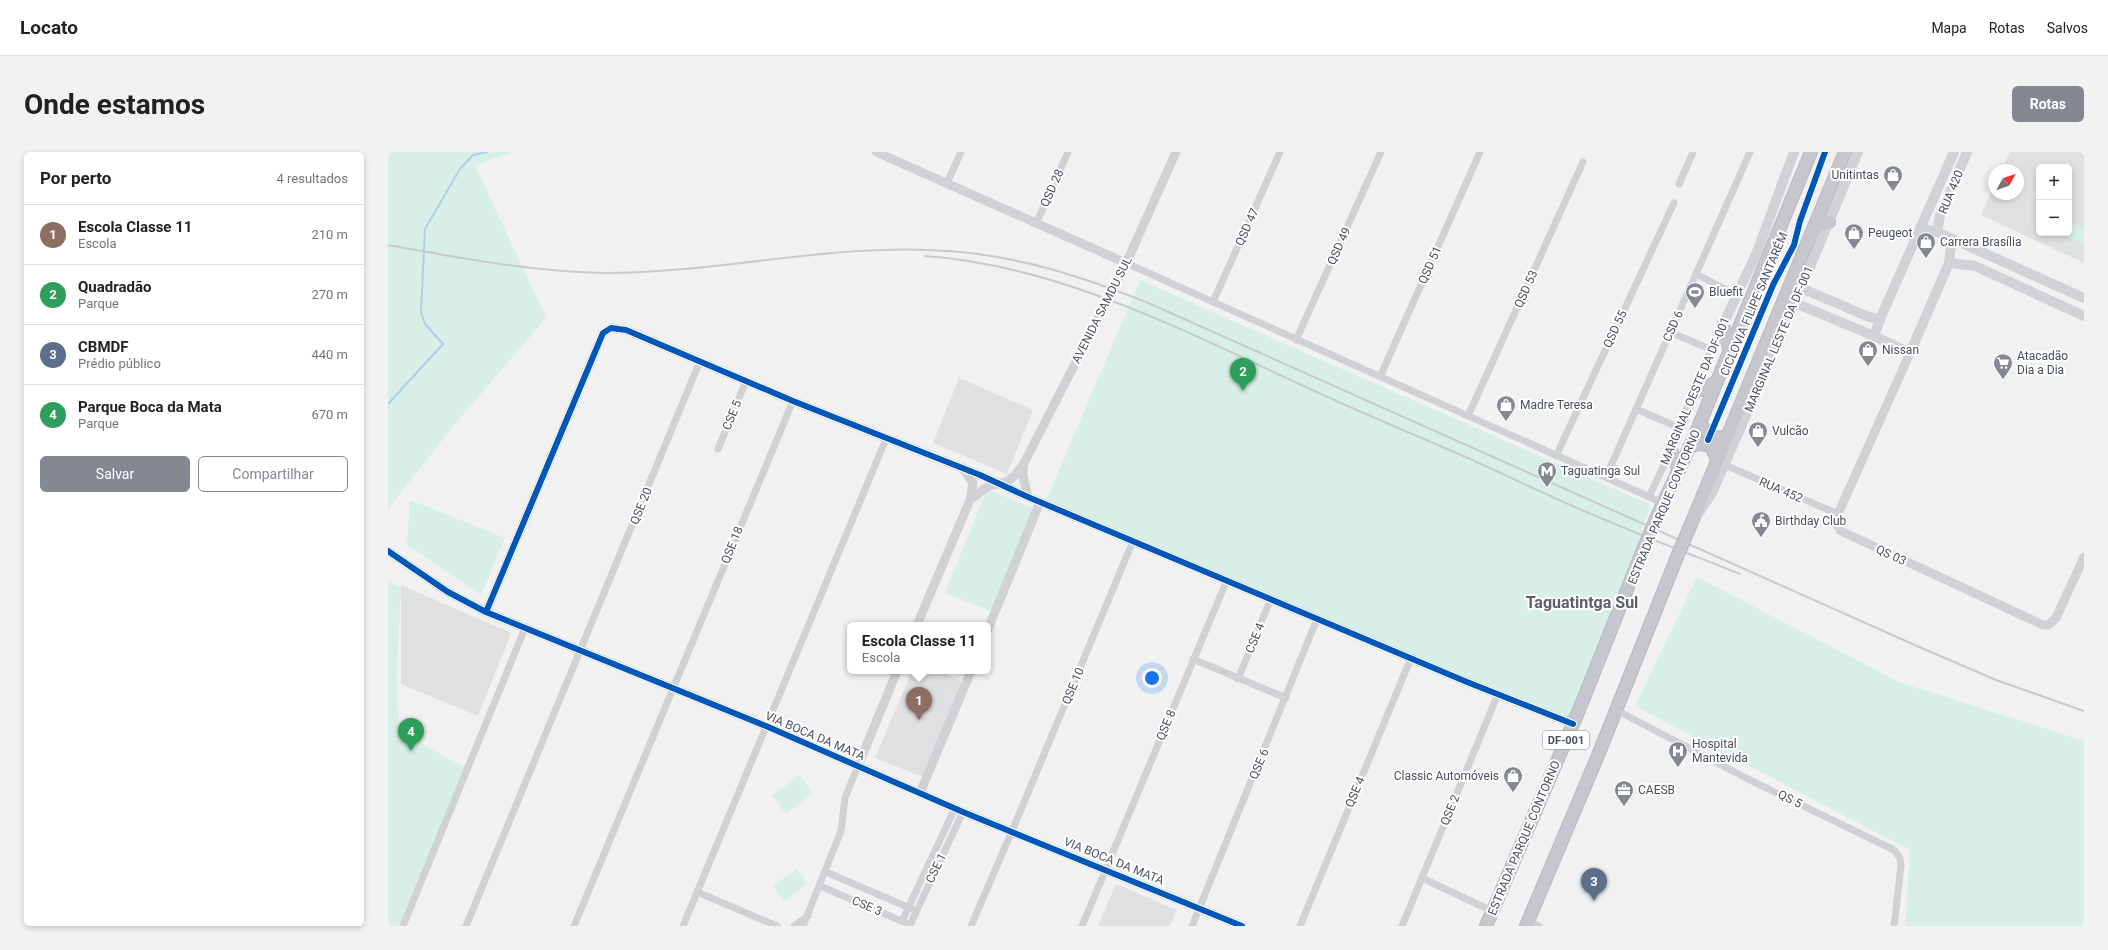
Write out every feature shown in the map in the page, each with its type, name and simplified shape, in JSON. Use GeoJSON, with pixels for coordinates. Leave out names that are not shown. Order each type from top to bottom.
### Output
{"type":"FeatureCollection","features":[{"type":"Feature","properties":{"kind":"highway","name":"ESTRADA PARQUE CONTORNO"},"geometry":{"type":"LineString","coordinates":[[1486,926],[1573,724],[1642,552],[1700,423],[1729,348],[1811,152]]}},
{"type":"Feature","properties":{"kind":"highway","name":"DF-001"},"geometry":{"type":"LineString","coordinates":[[1527,924],[1616,710],[1691,522],[1721,462],[1726,436],[1845,152]]}},
{"type":"Feature","properties":{"kind":"highway"},"geometry":{"type":"LineString","coordinates":[[1814,227],[1829,222]]}},
{"type":"Feature","properties":{"kind":"highway"},"geometry":{"type":"LineString","coordinates":[[1723,325],[1729,348]]}},
{"type":"Feature","properties":{"kind":"highway"},"geometry":{"type":"LineString","coordinates":[[1750,380],[1764,374]]}},
{"type":"Feature","properties":{"kind":"highway"},"geometry":{"type":"LineString","coordinates":[[1695,392],[1715,383]]}},
{"type":"Feature","properties":{"kind":"highway"},"geometry":{"type":"LineString","coordinates":[[1700,423],[1710,436],[1716,438],[1726,436]]}},
{"type":"Feature","properties":{"kind":"highway"},"geometry":{"type":"LineString","coordinates":[[1690,446],[1700,444],[1711,446],[1721,462]]}},
{"type":"Feature","properties":{"kind":"highway"},"geometry":{"type":"LineString","coordinates":[[1671,450],[1679,471]]}},
{"type":"Feature","properties":{"kind":"main road","name":"MARGINAL OESTE DA DF-001"},"geometry":{"type":"LineString","coordinates":[[1671,450],[1712,350],[1757,252],[1794,152]]}},
{"type":"Feature","properties":{"kind":"main road","name":"MARGINAL LESTE DA DF-001"},"geometry":{"type":"LineString","coordinates":[[1721,462],[1764,374],[1858,152]]}},
{"type":"Feature","properties":{"kind":"main road","name":"RUA 420"},"geometry":{"type":"LineString","coordinates":[[1920,228],[1954,152]]}},
{"type":"Feature","properties":{"kind":"main road","name":"RUA 420"},"geometry":{"type":"LineString","coordinates":[[1938,232],[1940,216],[1967,152]]}},
{"type":"Feature","properties":{"kind":"main road"},"geometry":{"type":"LineString","coordinates":[[1874,336],[1920,228],[1938,232],[1948,238],[2084,298]]}},
{"type":"Feature","properties":{"kind":"main road"},"geometry":{"type":"LineString","coordinates":[[1795,303],[1874,336],[1910,353],[1949,263],[1951,245],[1948,238]]}},
{"type":"Feature","properties":{"kind":"main road"},"geometry":{"type":"LineString","coordinates":[[1949,263],[1962,263],[1975,266],[2084,316]]}},
{"type":"Feature","properties":{"kind":"main road"},"geometry":{"type":"LineString","coordinates":[[2039,295],[2042,285],[2047,281]]}},
{"type":"Feature","properties":{"kind":"main road"},"geometry":{"type":"LineString","coordinates":[[1801,288],[1869,317],[1880,319]]}},
{"type":"Feature","properties":{"kind":"main road"},"geometry":{"type":"LineString","coordinates":[[1832,318],[1839,305]]}},
{"type":"Feature","properties":{"kind":"street"},"geometry":{"type":"LineString","coordinates":[[876,152],[1649,497],[1661,508]]}},
{"type":"Feature","properties":{"kind":"street"},"geometry":{"type":"LineString","coordinates":[[947,183],[961,152]]}},
{"type":"Feature","properties":{"kind":"street","name":"QSD 28"},"geometry":{"type":"LineString","coordinates":[[1036,224],[1068,152]]}},
{"type":"Feature","properties":{"kind":"street","name":"AVENIDA SAMDU SUL"},"geometry":{"type":"LineString","coordinates":[[970,500],[986,487],[1012,478],[1023,465],[1126,263],[1176,152]]}},
{"type":"Feature","properties":{"kind":"street","name":"QSD 47"},"geometry":{"type":"LineString","coordinates":[[1214,302],[1280,152]]}},
{"type":"Feature","properties":{"kind":"street","name":"QSD 49"},"geometry":{"type":"LineString","coordinates":[[1296,340],[1381,152]]}},
{"type":"Feature","properties":{"kind":"street","name":"QSD 51"},"geometry":{"type":"LineString","coordinates":[[1380,377],[1480,152]]}},
{"type":"Feature","properties":{"kind":"street"},"geometry":{"type":"LineString","coordinates":[[1679,184],[1693,152]]}},
{"type":"Feature","properties":{"kind":"street","name":"CSD 6"},"geometry":{"type":"LineString","coordinates":[[1606,478],[1750,152]]}},
{"type":"Feature","properties":{"kind":"street","name":"QSD 53"},"geometry":{"type":"LineString","coordinates":[[1468,416],[1583,162]]}},
{"type":"Feature","properties":{"kind":"street","name":"QSD 55"},"geometry":{"type":"LineString","coordinates":[[1556,456],[1674,203]]}},
{"type":"Feature","properties":{"kind":"street"},"geometry":{"type":"LineString","coordinates":[[1696,274],[1737,295]]}},
{"type":"Feature","properties":{"kind":"street"},"geometry":{"type":"LineString","coordinates":[[486,612],[603,333],[611,328],[626,330],[793,401],[998,483],[1411,658],[1573,724]]}},
{"type":"Feature","properties":{"kind":"street"},"geometry":{"type":"LineString","coordinates":[[1670,332],[1712,350]]}},
{"type":"Feature","properties":{"kind":"street"},"geometry":{"type":"LineString","coordinates":[[1838,514],[1910,353]]}},
{"type":"Feature","properties":{"kind":"street","name":"QSE 20"},"geometry":{"type":"LineString","coordinates":[[466,926],[700,361]]}},
{"type":"Feature","properties":{"kind":"street","name":"CSE 5"},"geometry":{"type":"LineString","coordinates":[[718,449],[746,381]]}},
{"type":"Feature","properties":{"kind":"street","name":"QSE 18"},"geometry":{"type":"LineString","coordinates":[[574,926],[793,401]]}},
{"type":"Feature","properties":{"kind":"street"},"geometry":{"type":"LineString","coordinates":[[1636,409],[1680,428]]}},
{"type":"Feature","properties":{"kind":"street"},"geometry":{"type":"LineString","coordinates":[[683,926],[886,439]]}},
{"type":"Feature","properties":{"kind":"street","name":"MARGINAL OESTE DA DF-001"},"geometry":{"type":"LineString","coordinates":[[1649,497],[1671,450]]}},
{"type":"Feature","properties":{"kind":"street","name":"RUA 452"},"geometry":{"type":"LineString","coordinates":[[1721,462],[1838,514]]}},
{"type":"Feature","properties":{"kind":"street"},"geometry":{"type":"LineString","coordinates":[[1023,465],[1023,476],[1028,497]]}},
{"type":"Feature","properties":{"kind":"street"},"geometry":{"type":"LineString","coordinates":[[918,622],[970,500],[973,483],[971,478],[963,470]]}},
{"type":"Feature","properties":{"kind":"street"},"geometry":{"type":"LineString","coordinates":[[991,622],[1040,502]]}},
{"type":"Feature","properties":{"kind":"street","name":"QS 03"},"geometry":{"type":"LineString","coordinates":[[1838,514],[1836,523],[1844,534],[2043,625],[2048,625],[2056,618],[2084,557]]}},
{"type":"Feature","properties":{"kind":"street","name":"QSE 10"},"geometry":{"type":"LineString","coordinates":[[970,926],[1012,831],[1133,541]]}},
{"type":"Feature","properties":{"kind":"street","name":"VIA BOCA DA MATA"},"geometry":{"type":"LineString","coordinates":[[388,551],[448,592],[486,612],[673,690],[766,726],[959,810],[1242,926]]}},
{"type":"Feature","properties":{"kind":"street","name":"QSE 8"},"geometry":{"type":"LineString","coordinates":[[1082,926],[1227,580]]}},
{"type":"Feature","properties":{"kind":"street","name":"CSE 4"},"geometry":{"type":"LineString","coordinates":[[1238,679],[1271,598]]}},
{"type":"Feature","properties":{"kind":"street","name":"QSE 6"},"geometry":{"type":"LineString","coordinates":[[1192,926],[1318,619]]}},
{"type":"Feature","properties":{"kind":"street"},"geometry":{"type":"LineString","coordinates":[[403,926],[525,628]]}},
{"type":"Feature","properties":{"kind":"street","name":"QSE 4"},"geometry":{"type":"LineString","coordinates":[[1300,926],[1411,658]]}},
{"type":"Feature","properties":{"kind":"street"},"geometry":{"type":"LineString","coordinates":[[1193,659],[1286,698]]}},
{"type":"Feature","properties":{"kind":"street"},"geometry":{"type":"LineString","coordinates":[[803,926],[842,831],[845,798],[897,674]]}},
{"type":"Feature","properties":{"kind":"street"},"geometry":{"type":"LineString","coordinates":[[920,793],[970,674]]}},
{"type":"Feature","properties":{"kind":"street","name":"QSE 2"},"geometry":{"type":"LineString","coordinates":[[1402,926],[1498,694]]}},
{"type":"Feature","properties":{"kind":"street","name":"QS 5"},"geometry":{"type":"LineString","coordinates":[[1616,710],[1746,778],[1894,850],[1900,858],[1901,865],[1894,926]]}},
{"type":"Feature","properties":{"kind":"street","name":"CSE 1"},"geometry":{"type":"LineString","coordinates":[[902,921],[959,810]]}},
{"type":"Feature","properties":{"kind":"street","name":"CSE 1"},"geometry":{"type":"LineString","coordinates":[[912,925],[916,911],[959,810]]}},
{"type":"Feature","properties":{"kind":"street","name":"CSE 3"},"geometry":{"type":"LineString","coordinates":[[826,872],[916,911]]}},
{"type":"Feature","properties":{"kind":"street"},"geometry":{"type":"LineString","coordinates":[[1422,878],[1492,911]]}},
{"type":"Feature","properties":{"kind":"street","name":"CSE 3"},"geometry":{"type":"LineString","coordinates":[[820,886],[912,925]]}},
{"type":"Feature","properties":{"kind":"street"},"geometry":{"type":"LineString","coordinates":[[697,892],[777,926]]}},
{"type":"Feature","properties":{"kind":"street"},"geometry":{"type":"LineString","coordinates":[[794,926],[808,916]]}},
{"type":"Feature","properties":{"kind":"street"},"geometry":{"type":"LineString","coordinates":[[1527,924],[1539,926]]}},
{"type":"Feature","properties":{"kind":"shaded area"},"geometry":{"type":"Polygon","coordinates":[[[2010,152],[2084,152],[2084,263],[1981,215],[1988,199],[2024,200],[2024,164],[2004,164],[2010,152]]]}},
{"type":"Feature","properties":{"kind":"shaded area"},"geometry":{"type":"Polygon","coordinates":[[[959,378],[1033,410],[1007,474],[933,443],[959,378]]]}},
{"type":"Feature","properties":{"kind":"shaded area"},"geometry":{"type":"Polygon","coordinates":[[[401,585],[511,633],[478,716],[401,684],[401,585]]]}},
{"type":"Feature","properties":{"kind":"shaded area"},"geometry":{"type":"Polygon","coordinates":[[[911,674],[946,674],[963,682],[923,777],[875,758],[911,674]]]}},
{"type":"Feature","properties":{"kind":"shaded area"},"geometry":{"type":"Polygon","coordinates":[[[1116,884],[1177,910],[1170,926],[1098,926],[1116,884]]]}},
{"type":"Feature","properties":{"kind":"green space"},"geometry":{"type":"Polygon","coordinates":[[[388,152],[514,152],[475,165],[546,318],[451,429],[388,509],[388,152]]]}},
{"type":"Feature","properties":{"kind":"green space"},"geometry":{"type":"Polygon","coordinates":[[[2072,224],[2084,230],[2084,244],[2067,236],[2072,236],[2072,224]]]}},
{"type":"Feature","properties":{"kind":"green space"},"geometry":{"type":"Polygon","coordinates":[[[1140,280],[1651,505],[1573,724],[1045,503],[1140,280]]]}},
{"type":"Feature","properties":{"kind":"green space"},"geometry":{"type":"Polygon","coordinates":[[[987,489],[1035,509],[990,611],[945,593],[987,489]]]}},
{"type":"Feature","properties":{"kind":"green space"},"geometry":{"type":"Polygon","coordinates":[[[410,500],[505,538],[481,595],[407,545],[410,500]]]}},
{"type":"Feature","properties":{"kind":"green space"},"geometry":{"type":"Polygon","coordinates":[[[1697,577],[1899,682],[2084,741],[2084,926],[1905,926],[1910,850],[1635,706],[1697,577]]]}},
{"type":"Feature","properties":{"kind":"green space"},"geometry":{"type":"Polygon","coordinates":[[[388,581],[401,588],[397,676],[399,731],[469,770],[403,926],[388,926],[388,581]]]}},
{"type":"Feature","properties":{"kind":"green space"},"geometry":{"type":"Polygon","coordinates":[[[799,775],[813,793],[786,814],[772,796],[799,775]]]}},
{"type":"Feature","properties":{"kind":"green space"},"geometry":{"type":"Polygon","coordinates":[[[796,869],[808,883],[785,901],[773,886],[796,869]]]}},
{"type":"Feature","properties":{"kind":"waterway"},"geometry":{"type":"LineString","coordinates":[[388,404],[443,344],[425,324],[421,312],[425,229],[460,169],[473,155],[487,152]]}},
{"type":"Feature","properties":{"kind":"railway"},"geometry":{"type":"LineString","coordinates":[[388,245],[497,264],[579,272],[650,272],[827,253],[916,249],[984,255],[1055,270],[1146,302],[1917,646],[1996,680],[2084,711]]}},
{"type":"Feature","properties":{"kind":"railway"},"geometry":{"type":"LineString","coordinates":[[925,256],[978,263],[1030,274],[1082,290],[1133,309],[1183,330],[1347,406],[1468,458],[1543,493],[1653,540],[1740,574]]}},
{"type":"Feature","properties":{"kind":"cycle path","name":"CICLOVIA FILIPE SANTARÉM"},"geometry":{"type":"LineString","coordinates":[[1708,440],[1773,285],[1794,245],[1800,221],[1825,152]]}},
{"type":"Feature","properties":{"kind":"cycle path"},"geometry":{"type":"LineString","coordinates":[[486,612],[603,333],[611,328],[626,330],[793,401],[980,475],[1028,497],[1467,682],[1573,724]]}},
{"type":"Feature","properties":{"kind":"cycle path"},"geometry":{"type":"LineString","coordinates":[[388,551],[448,592],[486,612],[766,726],[963,812],[1242,926]]}},
{"type":"Feature","properties":{"kind":"place","name":"Unitintas"},"geometry":{"type":"Point","coordinates":[1893,192]}},
{"type":"Feature","properties":{"kind":"place","name":"Peugeot"},"geometry":{"type":"Point","coordinates":[1854,250]}},
{"type":"Feature","properties":{"kind":"place","name":"Carrera Brasília"},"geometry":{"type":"Point","coordinates":[1926,259]}},
{"type":"Feature","properties":{"kind":"place","name":"Bluefit"},"geometry":{"type":"Point","coordinates":[1695,309]}},
{"type":"Feature","properties":{"kind":"place","name":"Nissan"},"geometry":{"type":"Point","coordinates":[1868,367]}},
{"type":"Feature","properties":{"kind":"place","name":"Atacadão Dia a Dia"},"geometry":{"type":"Point","coordinates":[2003,380]}},
{"type":"Feature","properties":{"kind":"place","name":"Quadradão"},"geometry":{"type":"Point","coordinates":[1243,391]}},
{"type":"Feature","properties":{"kind":"place","name":"Madre Teresa"},"geometry":{"type":"Point","coordinates":[1506,422]}},
{"type":"Feature","properties":{"kind":"place","name":"Vulcão"},"geometry":{"type":"Point","coordinates":[1758,448]}},
{"type":"Feature","properties":{"kind":"place","name":"Taguatinga Sul"},"geometry":{"type":"Point","coordinates":[1547,488]}},
{"type":"Feature","properties":{"kind":"place","name":"Birthday Club"},"geometry":{"type":"Point","coordinates":[1761,538]}},
{"type":"Feature","properties":{"kind":"place","name":"Escola Classe 11"},"geometry":{"type":"Point","coordinates":[919,720]}},
{"type":"Feature","properties":{"kind":"place","name":"Parque Boca da Mata"},"geometry":{"type":"Point","coordinates":[411,751]}},
{"type":"Feature","properties":{"kind":"place","name":"Hospital Mantevida"},"geometry":{"type":"Point","coordinates":[1678,768]}},
{"type":"Feature","properties":{"kind":"place","name":"Classic Automóveis"},"geometry":{"type":"Point","coordinates":[1513,793]}},
{"type":"Feature","properties":{"kind":"place","name":"CAESB"},"geometry":{"type":"Point","coordinates":[1624,807]}},
{"type":"Feature","properties":{"kind":"place","name":"CBMDF"},"geometry":{"type":"Point","coordinates":[1594,901]}},
{"type":"Feature","properties":{"kind":"district","name":"Taguatintga Sul"},"geometry":{"type":"Point","coordinates":[1582,602]}}]}
